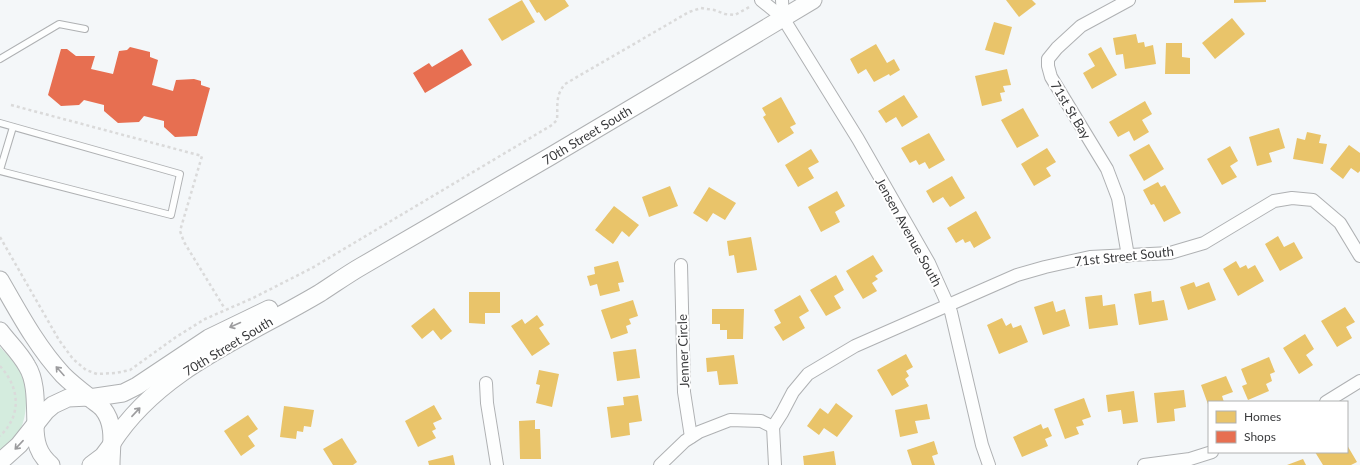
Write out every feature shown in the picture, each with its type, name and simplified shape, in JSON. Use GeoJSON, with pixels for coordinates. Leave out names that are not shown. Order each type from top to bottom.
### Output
{"type":"FeatureCollection","features":[{"type":"Feature","properties":{"kind":"main road","name":"70th Street South"},"geometry":{"type":"LineString","coordinates":[[91,465],[103,456],[125,424],[144,404],[160,390],[206,357],[321,292],[360,267],[551,156],[813,0]]}},
{"type":"Feature","properties":{"kind":"main road","name":"70th Street South"},"geometry":{"type":"LineString","coordinates":[[35,425],[46,411],[56,402],[68,398],[123,393],[137,386],[208,338],[360,267]]}},
{"type":"Feature","properties":{"kind":"main road"},"geometry":{"type":"LineString","coordinates":[[0,280],[23,320],[49,358],[68,380],[100,407],[108,417],[111,426],[111,465]]}},
{"type":"Feature","properties":{"kind":"main road"},"geometry":{"type":"LineString","coordinates":[[0,332],[25,362],[31,373],[34,393],[35,436],[37,447],[43,457],[51,465]]}},
{"type":"Feature","properties":{"kind":"main road"},"geometry":{"type":"LineString","coordinates":[[0,462],[19,445],[35,425]]}},
{"type":"Feature","properties":{"kind":"street","name":"Jensen Avenue South"},"geometry":{"type":"LineString","coordinates":[[761,0],[783,18],[858,139],[929,263],[951,312],[982,446],[989,465]]}},
{"type":"Feature","properties":{"kind":"street","name":"Jensen Avenue South"},"geometry":{"type":"LineString","coordinates":[[782,0],[783,18]]}},
{"type":"Feature","properties":{"kind":"street","name":"71st St Bay"},"geometry":{"type":"LineString","coordinates":[[1128,256],[1118,198],[1107,169],[1051,76],[1048,66],[1048,59],[1057,48],[1081,26],[1129,0]]}},
{"type":"Feature","properties":{"kind":"street","name":"71st Street South"},"geometry":{"type":"LineString","coordinates":[[773,427],[793,392],[808,374],[855,346],[1017,275],[1045,266],[1090,258],[1170,253],[1204,243],[1274,201],[1292,198],[1313,200],[1340,223],[1360,256]]}},
{"type":"Feature","properties":{"kind":"street","name":"Jenner Circle"},"geometry":{"type":"LineString","coordinates":[[681,265],[684,392],[691,436]]}},
{"type":"Feature","properties":{"kind":"street"},"geometry":{"type":"LineString","coordinates":[[1328,401],[1360,381]]}},
{"type":"Feature","properties":{"kind":"street"},"geometry":{"type":"LineString","coordinates":[[486,383],[487,403],[496,465]]}},
{"type":"Feature","properties":{"kind":"street"},"geometry":{"type":"LineString","coordinates":[[660,465],[691,436],[730,420],[761,421],[773,427],[775,465]]}},
{"type":"Feature","properties":{"kind":"street"},"geometry":{"type":"LineString","coordinates":[[1144,465],[1190,459],[1209,453]]}},
{"type":"Feature","properties":{"kind":"lane"},"geometry":{"type":"LineString","coordinates":[[0,59],[59,24],[85,29]]}},
{"type":"Feature","properties":{"kind":"lane"},"geometry":{"type":"LineString","coordinates":[[0,123],[180,174],[171,215],[0,171],[13,127]]}},
{"type":"Feature","properties":{"kind":"path"},"geometry":{"type":"LineString","coordinates":[[0,237],[59,340],[73,359],[86,370],[97,374],[116,373],[130,370],[176,337],[205,319],[253,298],[312,268],[552,125],[557,120],[557,99],[560,90],[565,84],[689,12],[701,8],[734,15],[761,0]]}},
{"type":"Feature","properties":{"kind":"path"},"geometry":{"type":"LineString","coordinates":[[11,105],[202,156],[180,231],[184,242],[225,309]]}},
{"type":"Feature","properties":{"kind":"path"},"geometry":{"type":"LineString","coordinates":[[0,366],[12,382],[16,398],[12,420],[0,436]]}},
{"type":"Feature","properties":{"kind":"green space"},"geometry":{"type":"Polygon","coordinates":[[[0,347],[14,362],[21,373],[26,394],[26,410],[20,430],[0,454],[0,347]]]}},
{"type":"Feature","properties":{"kind":"building: Homes"},"geometry":{"type":"Polygon","coordinates":[[[522,0],[535,22],[502,41],[488,19],[522,0]]]}},
{"type":"Feature","properties":{"kind":"building: Homes"},"geometry":{"type":"Polygon","coordinates":[[[529,0],[565,0],[569,6],[545,21],[539,12],[537,13],[529,0]]]}},
{"type":"Feature","properties":{"kind":"building: Homes"},"geometry":{"type":"Polygon","coordinates":[[[1006,0],[1032,0],[1036,4],[1019,17],[1006,0]]]}},
{"type":"Feature","properties":{"kind":"building: Homes"},"geometry":{"type":"Polygon","coordinates":[[[1234,0],[1266,0],[1266,2],[1234,3],[1234,0]]]}},
{"type":"Feature","properties":{"kind":"building: Homes"},"geometry":{"type":"Polygon","coordinates":[[[1232,18],[1245,34],[1215,59],[1202,43],[1232,18]]]}},
{"type":"Feature","properties":{"kind":"building: Homes"},"geometry":{"type":"Polygon","coordinates":[[[994,22],[1012,27],[1004,55],[985,50],[994,22]]]}},
{"type":"Feature","properties":{"kind":"building: Homes"},"geometry":{"type":"Polygon","coordinates":[[[1136,34],[1138,43],[1144,42],[1145,47],[1153,45],[1156,64],[1125,69],[1123,54],[1116,55],[1113,38],[1136,34]]]}},
{"type":"Feature","properties":{"kind":"building: Homes"},"geometry":{"type":"Polygon","coordinates":[[[1166,43],[1182,43],[1182,57],[1190,58],[1190,74],[1165,74],[1166,43]]]}},
{"type":"Feature","properties":{"kind":"building: Homes"},"geometry":{"type":"Polygon","coordinates":[[[876,44],[887,63],[894,59],[900,70],[890,76],[889,74],[874,82],[866,69],[858,74],[850,59],[876,44]]]}},
{"type":"Feature","properties":{"kind":"building: Homes"},"geometry":{"type":"Polygon","coordinates":[[[1101,47],[1117,75],[1092,89],[1083,73],[1095,66],[1088,54],[1101,47]]]}},
{"type":"Feature","properties":{"kind":"building: Homes"},"geometry":{"type":"Polygon","coordinates":[[[1007,69],[1011,85],[1003,86],[1005,92],[1000,93],[1002,101],[982,106],[975,76],[1007,69]]]}},
{"type":"Feature","properties":{"kind":"building: Homes"},"geometry":{"type":"Polygon","coordinates":[[[904,95],[918,117],[902,127],[896,117],[886,123],[878,111],[904,95]]]}},
{"type":"Feature","properties":{"kind":"building: Homes"},"geometry":{"type":"Polygon","coordinates":[[[781,97],[796,124],[790,127],[794,133],[778,143],[763,117],[766,115],[762,108],[781,97]]]}},
{"type":"Feature","properties":{"kind":"building: Homes"},"geometry":{"type":"Polygon","coordinates":[[[1145,101],[1152,114],[1142,120],[1149,132],[1134,141],[1129,131],[1118,137],[1109,122],[1145,101]]]}},
{"type":"Feature","properties":{"kind":"building: Homes"},"geometry":{"type":"Polygon","coordinates":[[[1023,108],[1039,136],[1017,148],[1001,120],[1023,108]]]}},
{"type":"Feature","properties":{"kind":"building: Homes"},"geometry":{"type":"Polygon","coordinates":[[[1279,128],[1285,148],[1269,153],[1272,162],[1257,166],[1249,137],[1279,128]]]}},
{"type":"Feature","properties":{"kind":"building: Homes"},"geometry":{"type":"Polygon","coordinates":[[[1307,132],[1321,135],[1319,143],[1327,144],[1323,164],[1293,159],[1297,138],[1305,140],[1307,132]]]}},
{"type":"Feature","properties":{"kind":"building: Homes"},"geometry":{"type":"Polygon","coordinates":[[[929,133],[945,160],[929,169],[925,162],[919,165],[916,160],[910,163],[901,148],[929,133]]]}},
{"type":"Feature","properties":{"kind":"building: Homes"},"geometry":{"type":"Polygon","coordinates":[[[1149,144],[1164,169],[1144,181],[1129,155],[1149,144]]]}},
{"type":"Feature","properties":{"kind":"building: Homes"},"geometry":{"type":"Polygon","coordinates":[[[1349,145],[1360,153],[1360,171],[1358,173],[1351,168],[1343,179],[1330,169],[1349,145]]]}},
{"type":"Feature","properties":{"kind":"building: Homes"},"geometry":{"type":"Polygon","coordinates":[[[1230,146],[1238,161],[1230,166],[1237,177],[1222,185],[1207,159],[1230,146]]]}},
{"type":"Feature","properties":{"kind":"building: Homes"},"geometry":{"type":"Polygon","coordinates":[[[1047,148],[1056,162],[1046,168],[1051,176],[1034,186],[1021,164],[1047,148]]]}},
{"type":"Feature","properties":{"kind":"building: Homes"},"geometry":{"type":"Polygon","coordinates":[[[811,149],[819,162],[808,168],[814,178],[798,187],[785,165],[811,149]]]}},
{"type":"Feature","properties":{"kind":"building: Homes"},"geometry":{"type":"Polygon","coordinates":[[[952,176],[965,198],[950,207],[943,197],[933,203],[926,191],[952,176]]]}},
{"type":"Feature","properties":{"kind":"building: Homes"},"geometry":{"type":"Polygon","coordinates":[[[1158,182],[1161,187],[1165,185],[1181,213],[1164,222],[1154,204],[1151,205],[1143,190],[1158,182]]]}},
{"type":"Feature","properties":{"kind":"building: Homes"},"geometry":{"type":"Polygon","coordinates":[[[670,186],[678,206],[649,217],[642,197],[670,186]]]}},
{"type":"Feature","properties":{"kind":"building: Homes"},"geometry":{"type":"Polygon","coordinates":[[[709,187],[736,203],[725,220],[713,213],[707,222],[693,213],[709,187]]]}},
{"type":"Feature","properties":{"kind":"building: Homes"},"geometry":{"type":"Polygon","coordinates":[[[837,191],[845,206],[835,212],[840,222],[821,232],[808,207],[837,191]]]}},
{"type":"Feature","properties":{"kind":"building: Homes"},"geometry":{"type":"Polygon","coordinates":[[[614,206],[639,225],[629,237],[622,231],[613,244],[595,230],[614,206]]]}},
{"type":"Feature","properties":{"kind":"building: Homes"},"geometry":{"type":"Polygon","coordinates":[[[976,211],[991,238],[974,248],[970,241],[965,243],[963,239],[956,243],[947,228],[976,211]]]}},
{"type":"Feature","properties":{"kind":"building: Homes"},"geometry":{"type":"Polygon","coordinates":[[[1278,236],[1284,247],[1294,242],[1303,258],[1280,271],[1265,244],[1278,236]]]}},
{"type":"Feature","properties":{"kind":"building: Homes"},"geometry":{"type":"Polygon","coordinates":[[[751,237],[757,270],[737,273],[734,255],[729,256],[727,241],[751,237]]]}},
{"type":"Feature","properties":{"kind":"building: Homes"},"geometry":{"type":"Polygon","coordinates":[[[873,255],[883,271],[875,276],[878,279],[872,283],[877,291],[863,299],[846,271],[873,255]]]}},
{"type":"Feature","properties":{"kind":"building: Homes"},"geometry":{"type":"Polygon","coordinates":[[[618,261],[624,282],[618,283],[620,291],[600,296],[597,284],[590,286],[587,276],[595,274],[594,267],[618,261]]]}},
{"type":"Feature","properties":{"kind":"building: Homes"},"geometry":{"type":"Polygon","coordinates":[[[1236,261],[1240,268],[1246,265],[1248,269],[1255,265],[1264,281],[1238,296],[1223,269],[1236,261]]]}},
{"type":"Feature","properties":{"kind":"building: Homes"},"geometry":{"type":"Polygon","coordinates":[[[836,275],[844,290],[834,296],[841,308],[826,316],[810,290],[836,275]]]}},
{"type":"Feature","properties":{"kind":"building: Homes"},"geometry":{"type":"Polygon","coordinates":[[[1194,282],[1196,287],[1209,282],[1216,300],[1188,310],[1180,287],[1194,282]]]}},
{"type":"Feature","properties":{"kind":"building: Homes"},"geometry":{"type":"Polygon","coordinates":[[[1151,291],[1152,302],[1164,300],[1168,320],[1139,325],[1134,294],[1151,291]]]}},
{"type":"Feature","properties":{"kind":"building: Homes"},"geometry":{"type":"Polygon","coordinates":[[[469,292],[500,292],[500,313],[485,313],[485,324],[469,323],[469,292]]]}},
{"type":"Feature","properties":{"kind":"building: Homes"},"geometry":{"type":"Polygon","coordinates":[[[800,295],[809,311],[799,317],[805,328],[783,341],[774,327],[781,323],[774,310],[800,295]]]}},
{"type":"Feature","properties":{"kind":"building: Homes"},"geometry":{"type":"Polygon","coordinates":[[[1102,295],[1103,306],[1115,304],[1118,325],[1089,329],[1085,297],[1102,295]]]}},
{"type":"Feature","properties":{"kind":"building: Homes"},"geometry":{"type":"Polygon","coordinates":[[[633,300],[638,316],[629,319],[631,324],[626,326],[628,333],[611,339],[601,310],[633,300]]]}},
{"type":"Feature","properties":{"kind":"building: Homes"},"geometry":{"type":"Polygon","coordinates":[[[1053,301],[1056,312],[1065,309],[1070,326],[1043,335],[1034,307],[1053,301]]]}},
{"type":"Feature","properties":{"kind":"building: Homes"},"geometry":{"type":"Polygon","coordinates":[[[1345,307],[1355,322],[1346,327],[1352,338],[1337,347],[1321,321],[1345,307]]]}},
{"type":"Feature","properties":{"kind":"building: Homes"},"geometry":{"type":"Polygon","coordinates":[[[434,308],[452,331],[441,340],[433,330],[422,339],[411,326],[434,308]]]}},
{"type":"Feature","properties":{"kind":"building: Homes"},"geometry":{"type":"Polygon","coordinates":[[[712,309],[744,309],[743,339],[727,339],[727,330],[720,330],[720,324],[712,324],[712,309]]]}},
{"type":"Feature","properties":{"kind":"building: Homes"},"geometry":{"type":"Polygon","coordinates":[[[537,315],[544,325],[539,328],[550,344],[532,356],[511,326],[522,319],[525,324],[537,315]]]}},
{"type":"Feature","properties":{"kind":"building: Homes"},"geometry":{"type":"Polygon","coordinates":[[[1002,318],[1006,326],[1011,323],[1013,328],[1021,325],[1028,342],[999,354],[987,325],[1002,318]]]}},
{"type":"Feature","properties":{"kind":"building: Homes"},"geometry":{"type":"Polygon","coordinates":[[[1305,334],[1314,349],[1306,355],[1313,365],[1299,374],[1283,348],[1305,334]]]}},
{"type":"Feature","properties":{"kind":"building: Homes"},"geometry":{"type":"Polygon","coordinates":[[[636,349],[640,378],[617,381],[613,352],[636,349]]]}},
{"type":"Feature","properties":{"kind":"building: Homes"},"geometry":{"type":"Polygon","coordinates":[[[906,354],[913,367],[906,371],[909,376],[905,379],[909,386],[892,396],[877,370],[906,354]]]}},
{"type":"Feature","properties":{"kind":"building: Homes"},"geometry":{"type":"Polygon","coordinates":[[[734,355],[738,384],[719,385],[717,371],[707,372],[706,358],[734,355]]]}},
{"type":"Feature","properties":{"kind":"building: Homes"},"geometry":{"type":"Polygon","coordinates":[[[1269,357],[1275,372],[1270,374],[1272,381],[1266,384],[1269,391],[1248,400],[1242,386],[1247,384],[1241,369],[1269,357]]]}},
{"type":"Feature","properties":{"kind":"building: Homes"},"geometry":{"type":"Polygon","coordinates":[[[539,370],[559,374],[552,407],[536,403],[540,385],[536,384],[539,370]]]}},
{"type":"Feature","properties":{"kind":"building: Homes"},"geometry":{"type":"Polygon","coordinates":[[[1226,376],[1233,392],[1222,396],[1224,401],[1208,401],[1208,404],[1201,385],[1226,376]]]}},
{"type":"Feature","properties":{"kind":"building: Homes"},"geometry":{"type":"Polygon","coordinates":[[[1184,390],[1186,407],[1174,409],[1175,421],[1157,423],[1154,393],[1184,390]]]}},
{"type":"Feature","properties":{"kind":"building: Homes"},"geometry":{"type":"Polygon","coordinates":[[[1134,391],[1138,422],[1123,424],[1121,410],[1108,412],[1106,395],[1134,391]]]}},
{"type":"Feature","properties":{"kind":"building: Homes"},"geometry":{"type":"Polygon","coordinates":[[[638,395],[642,421],[629,423],[630,435],[611,438],[607,407],[624,405],[623,397],[638,395]]]}},
{"type":"Feature","properties":{"kind":"building: Homes"},"geometry":{"type":"Polygon","coordinates":[[[1084,398],[1091,417],[1082,420],[1084,425],[1076,427],[1079,434],[1065,439],[1054,409],[1084,398]]]}},
{"type":"Feature","properties":{"kind":"building: Homes"},"geometry":{"type":"Polygon","coordinates":[[[836,403],[853,416],[837,437],[824,428],[819,435],[807,426],[820,408],[828,414],[836,403]]]}},
{"type":"Feature","properties":{"kind":"building: Homes"},"geometry":{"type":"Polygon","coordinates":[[[927,404],[930,419],[915,421],[918,433],[900,437],[895,410],[927,404]]]}},
{"type":"Feature","properties":{"kind":"building: Homes"},"geometry":{"type":"Polygon","coordinates":[[[434,405],[442,419],[433,423],[436,429],[432,431],[436,438],[418,447],[405,421],[434,405]]]}},
{"type":"Feature","properties":{"kind":"building: Homes"},"geometry":{"type":"Polygon","coordinates":[[[284,406],[314,410],[311,427],[304,426],[303,432],[297,431],[296,439],[280,437],[284,406]]]}},
{"type":"Feature","properties":{"kind":"building: Homes"},"geometry":{"type":"Polygon","coordinates":[[[248,415],[258,429],[248,436],[255,446],[241,456],[224,431],[248,415]]]}},
{"type":"Feature","properties":{"kind":"building: Homes"},"geometry":{"type":"Polygon","coordinates":[[[535,420],[535,429],[540,429],[541,459],[520,459],[519,421],[535,420]]]}},
{"type":"Feature","properties":{"kind":"building: Homes"},"geometry":{"type":"Polygon","coordinates":[[[1041,424],[1043,429],[1048,427],[1052,436],[1045,439],[1048,446],[1022,457],[1013,437],[1041,424]]]}},
{"type":"Feature","properties":{"kind":"building: Homes"},"geometry":{"type":"Polygon","coordinates":[[[342,438],[357,462],[353,465],[333,465],[323,449],[342,438]]]}},
{"type":"Feature","properties":{"kind":"building: Homes"},"geometry":{"type":"Polygon","coordinates":[[[934,441],[938,454],[932,456],[935,465],[912,465],[907,450],[934,441]]]}},
{"type":"Feature","properties":{"kind":"building: Homes"},"geometry":{"type":"Polygon","coordinates":[[[1348,447],[1357,462],[1351,465],[1323,465],[1316,453],[1348,453],[1348,447]]]}},
{"type":"Feature","properties":{"kind":"building: Homes"},"geometry":{"type":"Polygon","coordinates":[[[834,451],[836,465],[804,465],[803,456],[834,451]]]}},
{"type":"Feature","properties":{"kind":"building: Homes"},"geometry":{"type":"Polygon","coordinates":[[[453,455],[455,465],[429,465],[428,461],[453,455]]]}},
{"type":"Feature","properties":{"kind":"building: Homes"},"geometry":{"type":"Polygon","coordinates":[[[1303,459],[1306,465],[1287,465],[1303,459]]]}},
{"type":"Feature","properties":{"kind":"building: Shops"},"geometry":{"type":"Polygon","coordinates":[[[130,47],[150,52],[150,57],[158,60],[152,85],[173,91],[176,80],[194,79],[201,81],[201,85],[210,88],[197,136],[175,137],[164,127],[164,121],[144,116],[139,122],[118,123],[104,111],[104,105],[84,100],[79,105],[61,106],[48,95],[61,49],[67,49],[76,56],[95,56],[91,69],[113,74],[119,51],[127,50],[130,47]]]}},
{"type":"Feature","properties":{"kind":"building: Shops"},"geometry":{"type":"Polygon","coordinates":[[[462,49],[472,65],[425,93],[413,73],[429,63],[432,67],[462,49]]]}}]}
